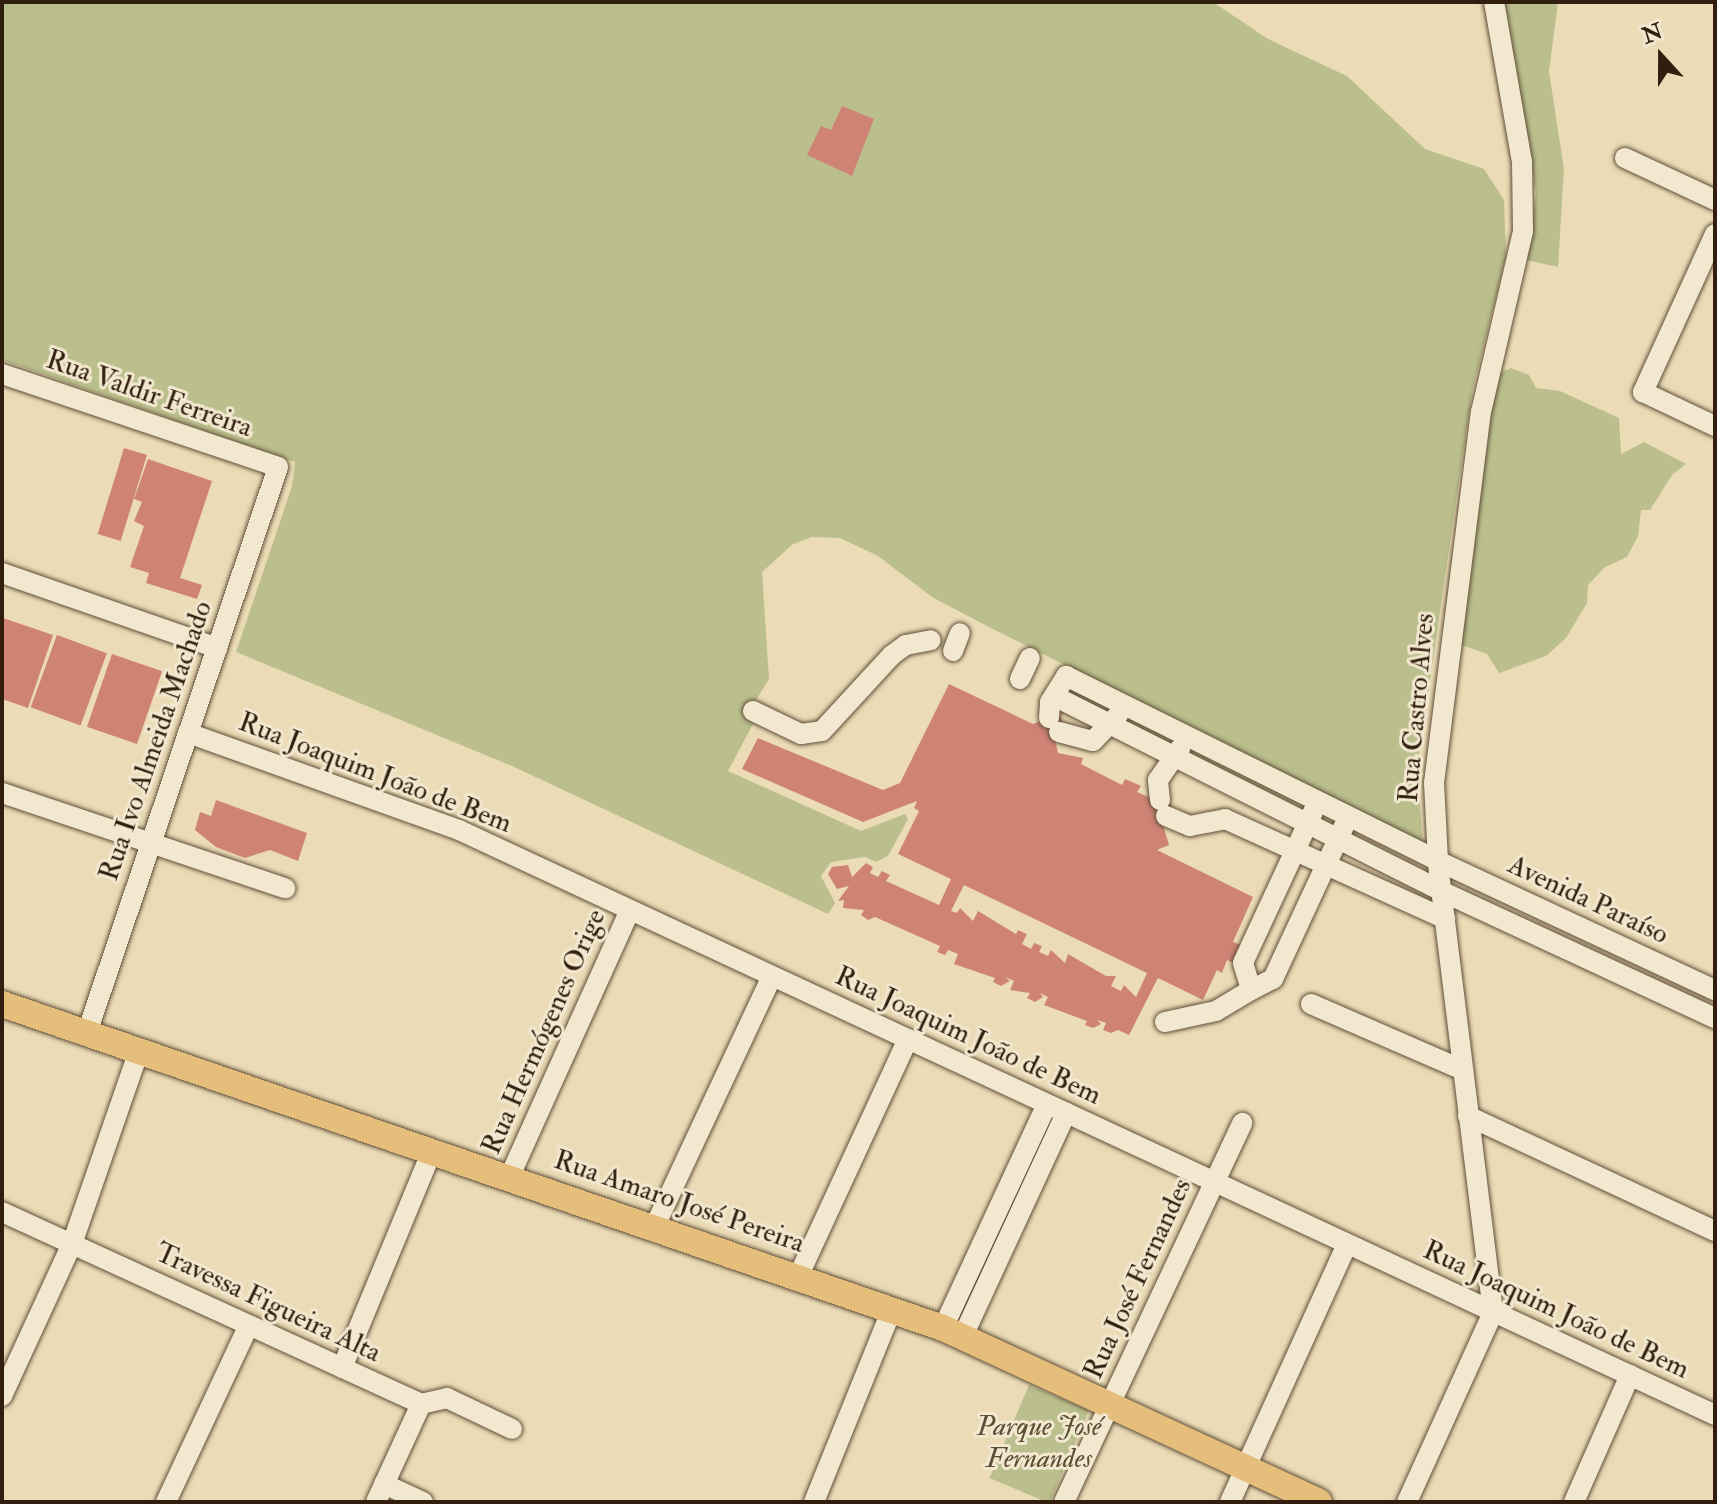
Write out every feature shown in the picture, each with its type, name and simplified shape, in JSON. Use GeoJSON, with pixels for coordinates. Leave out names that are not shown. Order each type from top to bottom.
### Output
{"type":"FeatureCollection","features":[{"type":"Feature","properties":{"kind":"main road","name":"Rua Amaro José Pereira"},"geometry":{"type":"LineString","coordinates":[[2,1004],[953,1332],[1319,1502]]}},
{"type":"Feature","properties":{"kind":"street","name":"Rua Castro Alves"},"geometry":{"type":"LineString","coordinates":[[1493,1312],[1441,891],[1434,783],[1440,713],[1483,400],[1524,219],[1522,162],[1494,2]]}},
{"type":"Feature","properties":{"kind":"street"},"geometry":{"type":"LineString","coordinates":[[1625,158],[1715,200]]}},
{"type":"Feature","properties":{"kind":"street"},"geometry":{"type":"LineString","coordinates":[[1715,234],[1643,392],[1715,426]]}},
{"type":"Feature","properties":{"kind":"street","name":"Rua Valdir Ferreira"},"geometry":{"type":"LineString","coordinates":[[2,374],[278,467]]}},
{"type":"Feature","properties":{"kind":"street","name":"Rua Ivo Almeida Machado"},"geometry":{"type":"LineString","coordinates":[[87,1033],[278,467]]}},
{"type":"Feature","properties":{"kind":"street"},"geometry":{"type":"LineString","coordinates":[[2,573],[217,648]]}},
{"type":"Feature","properties":{"kind":"street"},"geometry":{"type":"LineString","coordinates":[[753,711],[801,734],[822,731],[892,655],[906,645],[931,640]]}},
{"type":"Feature","properties":{"kind":"street"},"geometry":{"type":"LineString","coordinates":[[1020,679],[1030,658]]}},
{"type":"Feature","properties":{"kind":"street","name":"Avenida Paraíso"},"geometry":{"type":"LineString","coordinates":[[1715,990],[1438,861],[1066,676],[1054,696],[1441,891],[1715,1018]]}},
{"type":"Feature","properties":{"kind":"street"},"geometry":{"type":"LineString","coordinates":[[1054,696],[1054,725],[1093,741],[1113,726],[1124,705]]}},
{"type":"Feature","properties":{"kind":"street","name":"Rua Joaquim João de Bem"},"geometry":{"type":"LineString","coordinates":[[188,733],[418,813],[1715,1415]]}},
{"type":"Feature","properties":{"kind":"street"},"geometry":{"type":"LineString","coordinates":[[1188,736],[1158,780],[1163,808],[1190,826],[1225,819],[1258,798],[1272,778]]}},
{"type":"Feature","properties":{"kind":"street"},"geometry":{"type":"LineString","coordinates":[[2,793],[285,888]]}},
{"type":"Feature","properties":{"kind":"street"},"geometry":{"type":"LineString","coordinates":[[1251,990],[1243,963],[1293,849],[1319,802]]}},
{"type":"Feature","properties":{"kind":"street"},"geometry":{"type":"LineString","coordinates":[[1165,1022],[1216,1011],[1273,979],[1349,817]]}},
{"type":"Feature","properties":{"kind":"street"},"geometry":{"type":"LineString","coordinates":[[1225,819],[1445,919]]}},
{"type":"Feature","properties":{"kind":"street","name":"Rua Hermógenes Orige"},"geometry":{"type":"LineString","coordinates":[[509,1178],[630,910]]}},
{"type":"Feature","properties":{"kind":"street"},"geometry":{"type":"LineString","coordinates":[[1257,930],[1289,944]]}},
{"type":"Feature","properties":{"kind":"street"},"geometry":{"type":"LineString","coordinates":[[654,1228],[772,976]]}},
{"type":"Feature","properties":{"kind":"street"},"geometry":{"type":"LineString","coordinates":[[1311,1004],[1463,1070]]}},
{"type":"Feature","properties":{"kind":"street"},"geometry":{"type":"LineString","coordinates":[[798,1277],[908,1039]]}},
{"type":"Feature","properties":{"kind":"street"},"geometry":{"type":"LineString","coordinates":[[2,1396],[72,1244],[139,1051]]}},
{"type":"Feature","properties":{"kind":"street"},"geometry":{"type":"LineString","coordinates":[[953,1332],[1047,1104]]}},
{"type":"Feature","properties":{"kind":"street"},"geometry":{"type":"LineString","coordinates":[[953,1332],[1066,1113]]}},
{"type":"Feature","properties":{"kind":"street"},"geometry":{"type":"LineString","coordinates":[[1468,1116],[1715,1231]]}},
{"type":"Feature","properties":{"kind":"street","name":"Rua José Fernandes"},"geometry":{"type":"LineString","coordinates":[[1064,1502],[1242,1123]]}},
{"type":"Feature","properties":{"kind":"street"},"geometry":{"type":"LineString","coordinates":[[342,1368],[432,1151]]}},
{"type":"Feature","properties":{"kind":"street","name":"Travessa Figueira Alta"},"geometry":{"type":"LineString","coordinates":[[2,1212],[421,1404],[447,1398],[512,1429]]}},
{"type":"Feature","properties":{"kind":"street"},"geometry":{"type":"LineString","coordinates":[[1230,1502],[1347,1244]]}},
{"type":"Feature","properties":{"kind":"street"},"geometry":{"type":"LineString","coordinates":[[814,1502],[892,1309]]}},
{"type":"Feature","properties":{"kind":"street"},"geometry":{"type":"LineString","coordinates":[[1407,1502],[1493,1312]]}},
{"type":"Feature","properties":{"kind":"street"},"geometry":{"type":"LineString","coordinates":[[166,1502],[249,1325]]}},
{"type":"Feature","properties":{"kind":"street"},"geometry":{"type":"LineString","coordinates":[[1574,1502],[1630,1375]]}},
{"type":"Feature","properties":{"kind":"street"},"geometry":{"type":"LineString","coordinates":[[421,1404],[380,1493],[423,1502]]}},
{"type":"Feature","properties":{"kind":"green space"},"geometry":{"type":"Polygon","coordinates":[[[2,2],[1213,2],[1268,39],[1347,76],[1425,149],[1484,169],[1504,200],[1506,256],[1472,392],[1417,769],[1423,845],[987,626],[932,597],[878,556],[840,538],[812,537],[793,544],[762,572],[769,679],[751,708],[753,724],[728,771],[861,831],[905,814],[908,819],[888,856],[876,862],[865,857],[831,862],[821,876],[835,903],[828,914],[512,766],[236,652],[292,486],[295,462],[2,360],[2,2]]]}},
{"type":"Feature","properties":{"kind":"green space"},"geometry":{"type":"Polygon","coordinates":[[[1505,2],[1558,2],[1549,72],[1564,169],[1558,267],[1526,260],[1536,193],[1505,2]]]}},
{"type":"Feature","properties":{"kind":"green space"},"geometry":{"type":"Polygon","coordinates":[[[1511,368],[1529,375],[1536,388],[1560,391],[1619,418],[1621,454],[1644,442],[1686,464],[1672,475],[1650,510],[1641,510],[1638,536],[1627,557],[1605,567],[1588,585],[1587,603],[1566,638],[1546,656],[1499,673],[1487,654],[1459,644],[1493,385],[1498,374],[1511,368]]]}},
{"type":"Feature","properties":{"kind":"green space","name":"Parque José Fernandes"},"geometry":{"type":"Polygon","coordinates":[[[1029,1385],[1089,1410],[1050,1502],[990,1478],[1029,1385]]]}},
{"type":"Feature","properties":{"kind":"building"},"geometry":{"type":"Polygon","coordinates":[[[842,106],[874,119],[852,176],[807,155],[821,126],[831,130],[842,106]]]}},
{"type":"Feature","properties":{"kind":"building"},"geometry":{"type":"Polygon","coordinates":[[[124,448],[147,455],[121,541],[98,534],[124,448]]]}},
{"type":"Feature","properties":{"kind":"building"},"geometry":{"type":"Polygon","coordinates":[[[148,459],[212,481],[180,578],[202,585],[197,599],[146,583],[149,573],[130,567],[144,526],[134,521],[142,502],[134,499],[148,459]]]}},
{"type":"Feature","properties":{"kind":"building"},"geometry":{"type":"Polygon","coordinates":[[[3,618],[53,635],[28,708],[2,699],[3,618]]]}},
{"type":"Feature","properties":{"kind":"building"},"geometry":{"type":"Polygon","coordinates":[[[57,635],[107,653],[80,725],[31,707],[57,635]]]}},
{"type":"Feature","properties":{"kind":"building"},"geometry":{"type":"Polygon","coordinates":[[[112,654],[162,671],[137,744],[87,727],[112,654]]]}},
{"type":"Feature","properties":{"kind":"building"},"geometry":{"type":"Polygon","coordinates":[[[949,684],[1033,724],[1059,713],[1066,730],[1054,734],[1058,753],[1083,758],[1081,764],[1122,785],[1125,779],[1141,786],[1137,792],[1158,801],[1168,798],[1174,813],[1161,818],[1169,845],[1157,850],[1253,897],[1233,942],[1243,946],[1236,964],[1227,960],[1222,973],[1217,970],[1203,1000],[1158,978],[1129,1035],[1118,1030],[1111,1033],[1103,1030],[1106,1023],[1097,1020],[1101,1024],[1093,1028],[1085,1025],[1087,1021],[1044,1005],[1048,997],[1040,993],[1043,997],[1035,1002],[1027,998],[1030,993],[1010,990],[1014,981],[1005,977],[1010,981],[1001,986],[993,982],[995,978],[954,964],[958,954],[948,950],[945,955],[937,952],[940,946],[875,917],[868,920],[861,915],[864,910],[843,908],[844,900],[838,901],[849,886],[837,889],[828,874],[832,867],[848,865],[852,877],[866,863],[873,867],[870,873],[878,877],[882,871],[890,875],[886,881],[939,905],[951,879],[898,854],[919,811],[914,808],[917,801],[863,822],[742,769],[758,738],[883,790],[900,783],[949,684]],[[964,885],[951,911],[957,913],[960,908],[973,921],[978,911],[1016,934],[1018,930],[1027,934],[1022,944],[1031,949],[1034,943],[1042,946],[1039,952],[1048,956],[1051,950],[1065,963],[1068,954],[1106,976],[1116,976],[1111,986],[1121,991],[1124,985],[1136,997],[1147,973],[964,885]]]}},
{"type":"Feature","properties":{"kind":"building"},"geometry":{"type":"Polygon","coordinates":[[[216,800],[307,833],[298,861],[270,850],[245,858],[216,847],[195,830],[200,812],[211,816],[216,800]]]}}]}
